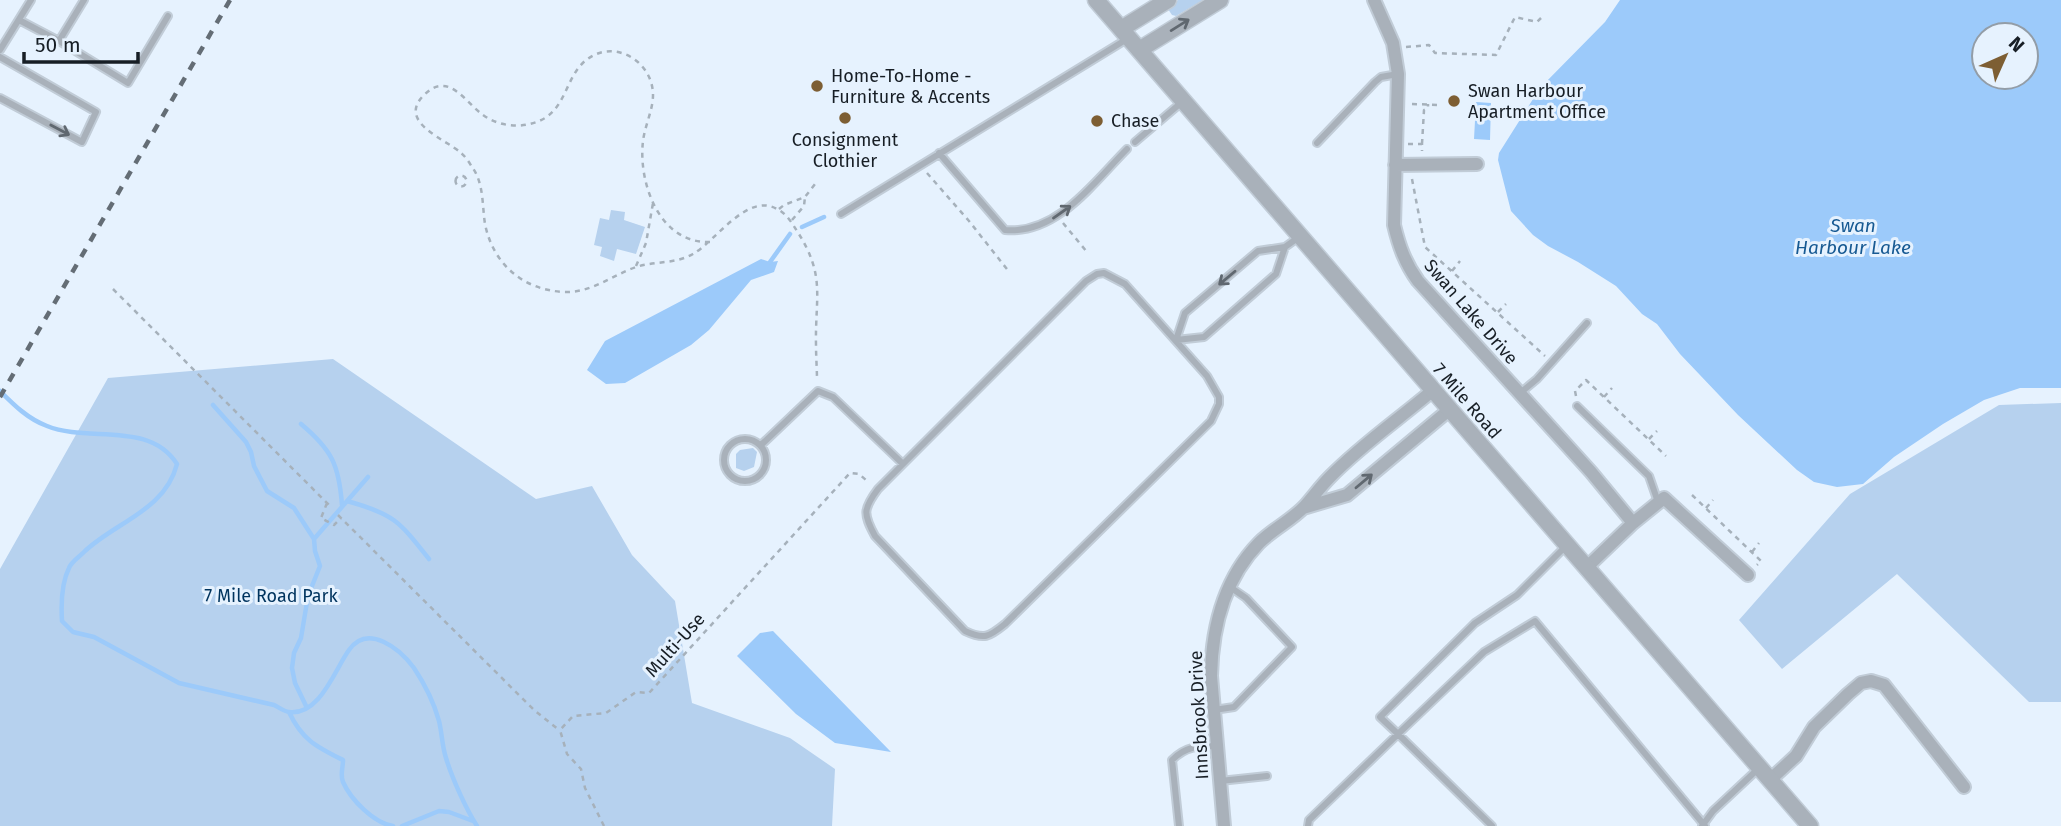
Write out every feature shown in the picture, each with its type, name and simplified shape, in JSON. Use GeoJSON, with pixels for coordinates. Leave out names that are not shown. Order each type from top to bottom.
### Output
{"type":"FeatureCollection","features":[{"type":"Feature","properties":{"kind":"street","name":"7 Mile Road"},"geometry":{"type":"LineString","coordinates":[[1096,0],[1810,826]]}},
{"type":"Feature","properties":{"kind":"street"},"geometry":{"type":"LineString","coordinates":[[1130,39],[1168,0]]}},
{"type":"Feature","properties":{"kind":"street"},"geometry":{"type":"LineString","coordinates":[[1130,39],[1220,0]]}},
{"type":"Feature","properties":{"kind":"street","name":"Swan Lake Drive"},"geometry":{"type":"LineString","coordinates":[[1374,0],[1393,43],[1398,74],[1394,225],[1406,264],[1418,281],[1633,523]]}},
{"type":"Feature","properties":{"kind":"street"},"geometry":{"type":"LineString","coordinates":[[1395,166],[1477,164]]}},
{"type":"Feature","properties":{"kind":"street","name":"Innsbrook Drive"},"geometry":{"type":"LineString","coordinates":[[1224,826],[1211,652],[1219,612],[1229,586],[1244,561],[1260,542],[1302,508],[1331,476],[1432,391]]}},
{"type":"Feature","properties":{"kind":"street","name":"Innsbrook Drive"},"geometry":{"type":"LineString","coordinates":[[1302,508],[1347,495],[1449,410]]}},
{"type":"Feature","properties":{"kind":"street"},"geometry":{"type":"LineString","coordinates":[[1586,568],[1664,498],[1748,575]]}},
{"type":"Feature","properties":{"kind":"street"},"geometry":{"type":"LineString","coordinates":[[1764,774],[1796,756],[1814,727],[1861,683],[1871,681],[1884,685],[1964,786]]}},
{"type":"Feature","properties":{"kind":"lane"},"geometry":{"type":"LineString","coordinates":[[0,50],[31,0]]}},
{"type":"Feature","properties":{"kind":"lane"},"geometry":{"type":"LineString","coordinates":[[59,41],[84,0]]}},
{"type":"Feature","properties":{"kind":"lane"},"geometry":{"type":"LineString","coordinates":[[19,20],[128,83],[168,16]]}},
{"type":"Feature","properties":{"kind":"lane"},"geometry":{"type":"LineString","coordinates":[[841,214],[1130,39]]}},
{"type":"Feature","properties":{"kind":"lane"},"geometry":{"type":"LineString","coordinates":[[0,57],[96,112],[82,142],[0,97]]}},
{"type":"Feature","properties":{"kind":"lane"},"geometry":{"type":"LineString","coordinates":[[1317,143],[1375,82],[1381,77],[1398,74]]}},
{"type":"Feature","properties":{"kind":"lane"},"geometry":{"type":"LineString","coordinates":[[1135,142],[1183,102]]}},
{"type":"Feature","properties":{"kind":"lane"},"geometry":{"type":"LineString","coordinates":[[939,153],[1005,230],[1018,231],[1057,217],[1127,149]]}},
{"type":"Feature","properties":{"kind":"lane"},"geometry":{"type":"LineString","coordinates":[[1177,340],[1185,313],[1258,251],[1285,247],[1301,236]]}},
{"type":"Feature","properties":{"kind":"lane"},"geometry":{"type":"LineString","coordinates":[[1177,340],[1204,337],[1276,274],[1285,247]]}},
{"type":"Feature","properties":{"kind":"lane"},"geometry":{"type":"LineString","coordinates":[[1097,274],[1111,275],[1125,284],[1177,340],[1207,376],[1219,397],[1219,404],[1211,421],[1005,624],[992,635],[979,638],[965,631],[875,536],[865,518],[867,505],[878,489],[1086,281],[1097,274]]}},
{"type":"Feature","properties":{"kind":"lane"},"geometry":{"type":"LineString","coordinates":[[1519,394],[1587,323]]}},
{"type":"Feature","properties":{"kind":"lane"},"geometry":{"type":"LineString","coordinates":[[761,445],[818,391],[833,397],[903,464]]}},
{"type":"Feature","properties":{"kind":"lane"},"geometry":{"type":"LineString","coordinates":[[1577,406],[1649,476],[1658,502]]}},
{"type":"Feature","properties":{"kind":"lane"},"geometry":{"type":"LineString","coordinates":[[749,438],[761,445],[766,459],[762,472],[750,481],[730,475],[724,463],[724,456],[730,444],[749,438]]}},
{"type":"Feature","properties":{"kind":"lane"},"geometry":{"type":"LineString","coordinates":[[1492,826],[1380,717],[1475,623],[1517,595],[1566,545]]}},
{"type":"Feature","properties":{"kind":"lane"},"geometry":{"type":"LineString","coordinates":[[1214,710],[1234,707],[1292,647],[1245,598],[1229,586]]}},
{"type":"Feature","properties":{"kind":"lane"},"geometry":{"type":"LineString","coordinates":[[1308,826],[1309,820],[1483,652],[1535,621],[1703,825],[1713,811],[1764,774]]}},
{"type":"Feature","properties":{"kind":"lane"},"geometry":{"type":"LineString","coordinates":[[1179,826],[1172,760],[1192,746],[1217,746]]}},
{"type":"Feature","properties":{"kind":"lane"},"geometry":{"type":"LineString","coordinates":[[1220,780],[1267,776]]}},
{"type":"Feature","properties":{"kind":"path"},"geometry":{"type":"LineString","coordinates":[[1406,58],[1406,47],[1429,45],[1435,53],[1496,55],[1515,17],[1537,22],[1541,18]]}},
{"type":"Feature","properties":{"kind":"path"},"geometry":{"type":"LineString","coordinates":[[709,242],[690,239],[671,227],[653,202],[646,183],[642,154],[652,101],[652,84],[643,67],[623,52],[611,51],[589,57],[576,72],[553,111],[534,123],[519,126],[489,120],[460,92],[442,86],[434,87],[426,93],[417,108],[422,125],[429,133],[461,153],[476,173],[482,192],[486,226],[501,262],[516,276],[540,288],[566,292],[592,288],[635,268],[682,259],[695,253],[709,242],[737,217],[748,209],[771,206],[779,209],[790,221],[807,249],[818,285],[818,391]]}},
{"type":"Feature","properties":{"kind":"path"},"geometry":{"type":"LineString","coordinates":[[1409,103],[1440,105]]}},
{"type":"Feature","properties":{"kind":"path"},"geometry":{"type":"LineString","coordinates":[[1421,165],[1424,110],[1428,108],[1428,104]]}},
{"type":"Feature","properties":{"kind":"path"},"geometry":{"type":"LineString","coordinates":[[1408,144],[1422,144]]}},
{"type":"Feature","properties":{"kind":"path"},"geometry":{"type":"LineString","coordinates":[[919,166],[969,221],[1010,273]]}},
{"type":"Feature","properties":{"kind":"path"},"geometry":{"type":"LineString","coordinates":[[466,178],[476,173]]}},
{"type":"Feature","properties":{"kind":"path"},"geometry":{"type":"LineString","coordinates":[[1412,179],[1425,247],[1552,362]]}},
{"type":"Feature","properties":{"kind":"path"},"geometry":{"type":"LineString","coordinates":[[790,221],[804,206],[805,197],[815,184]]}},
{"type":"Feature","properties":{"kind":"path"},"geometry":{"type":"LineString","coordinates":[[779,209],[805,197]]}},
{"type":"Feature","properties":{"kind":"path"},"geometry":{"type":"LineString","coordinates":[[635,268],[646,243],[653,202]]}},
{"type":"Feature","properties":{"kind":"path"},"geometry":{"type":"LineString","coordinates":[[1057,217],[1087,252]]}},
{"type":"Feature","properties":{"kind":"path"},"geometry":{"type":"LineString","coordinates":[[1452,271],[1460,261]]}},
{"type":"Feature","properties":{"kind":"path"},"geometry":{"type":"LineString","coordinates":[[113,289],[332,508]]}},
{"type":"Feature","properties":{"kind":"path"},"geometry":{"type":"LineString","coordinates":[[1498,312],[1506,304]]}},
{"type":"Feature","properties":{"kind":"path"},"geometry":{"type":"LineString","coordinates":[[1577,406],[1575,391],[1586,380],[1666,456]]}},
{"type":"Feature","properties":{"kind":"path"},"geometry":{"type":"LineString","coordinates":[[1604,397],[1612,388]]}},
{"type":"Feature","properties":{"kind":"path"},"geometry":{"type":"LineString","coordinates":[[1649,439],[1657,431]]}},
{"type":"Feature","properties":{"kind":"path","name":"Multi-Use"},"geometry":{"type":"LineString","coordinates":[[560,730],[573,716],[606,713],[636,692],[649,693],[850,472],[859,474],[866,480]]}},
{"type":"Feature","properties":{"kind":"path"},"geometry":{"type":"LineString","coordinates":[[1692,495],[1761,561],[1748,575]]}},
{"type":"Feature","properties":{"kind":"path"},"geometry":{"type":"LineString","coordinates":[[1706,508],[1713,500]]}},
{"type":"Feature","properties":{"kind":"path"},"geometry":{"type":"LineString","coordinates":[[327,503],[321,518],[332,524],[340,516],[534,710],[560,730],[567,754],[581,769],[585,788],[604,826]]}},
{"type":"Feature","properties":{"kind":"path"},"geometry":{"type":"LineString","coordinates":[[1752,551],[1759,543]]}},
{"type":"Feature","properties":{"kind":"green space"},"geometry":{"type":"Polygon","coordinates":[[[1178,0],[1203,0],[1176,16],[1172,15],[1168,9],[1178,0]]]}},
{"type":"Feature","properties":{"kind":"green space"},"geometry":{"type":"Polygon","coordinates":[[[611,210],[625,212],[624,220],[645,227],[636,254],[617,249],[614,261],[600,256],[602,247],[594,245],[600,218],[609,220],[611,210]]]}},
{"type":"Feature","properties":{"kind":"green space","name":"7 Mile Road Park"},"geometry":{"type":"Polygon","coordinates":[[[333,359],[536,499],[592,486],[632,555],[675,601],[692,703],[790,738],[835,769],[832,826],[0,826],[0,569],[108,378],[333,359]]]}},
{"type":"Feature","properties":{"kind":"green space"},"geometry":{"type":"Polygon","coordinates":[[[2061,403],[2061,702],[2029,702],[1897,574],[1782,669],[1739,620],[1850,494],[1999,405],[2061,403]]]}},
{"type":"Feature","properties":{"kind":"green space"},"geometry":{"type":"Polygon","coordinates":[[[753,448],[757,452],[754,467],[744,471],[736,468],[736,454],[740,450],[753,448]]]}},
{"type":"Feature","properties":{"kind":"water","name":"Swan Harbour Lake"},"geometry":{"type":"Polygon","coordinates":[[[1620,0],[2061,0],[2061,388],[2020,388],[1984,400],[1894,457],[1863,484],[1837,487],[1814,482],[1797,470],[1738,415],[1680,354],[1657,324],[1642,314],[1616,286],[1548,246],[1533,235],[1511,211],[1498,160],[1499,153],[1540,88],[1605,22],[1620,0]]]}},
{"type":"Feature","properties":{"kind":"water"},"geometry":{"type":"Polygon","coordinates":[[[1476,102],[1491,103],[1490,140],[1474,139],[1476,102]]]}},
{"type":"Feature","properties":{"kind":"water"},"geometry":{"type":"Polygon","coordinates":[[[761,259],[778,261],[774,272],[751,280],[709,330],[691,345],[625,383],[606,384],[587,370],[605,341],[761,259]]]}},
{"type":"Feature","properties":{"kind":"water"},"geometry":{"type":"Polygon","coordinates":[[[773,631],[891,752],[835,743],[796,714],[737,656],[760,633],[773,631]]]}},
{"type":"Feature","properties":{"kind":"waterway"},"geometry":{"type":"LineString","coordinates":[[802,227],[824,217]]}},
{"type":"Feature","properties":{"kind":"waterway"},"geometry":{"type":"LineString","coordinates":[[770,262],[790,234]]}},
{"type":"Feature","properties":{"kind":"waterway"},"geometry":{"type":"LineString","coordinates":[[0,391],[27,416],[47,426],[63,431],[134,437],[165,450],[177,464],[171,480],[150,505],[96,542],[70,566],[63,587],[62,621],[73,632],[94,637],[179,683],[274,705],[289,712],[309,707],[318,699],[357,642],[365,639],[383,642],[401,653],[425,687],[439,721],[452,775],[477,826]]}},
{"type":"Feature","properties":{"kind":"waterway"},"geometry":{"type":"LineString","coordinates":[[213,405],[246,442],[254,466],[267,491],[294,508],[314,539]]}},
{"type":"Feature","properties":{"kind":"waterway"},"geometry":{"type":"LineString","coordinates":[[301,424],[320,442],[332,459],[339,479],[342,505]]}},
{"type":"Feature","properties":{"kind":"waterway"},"geometry":{"type":"LineString","coordinates":[[307,708],[295,683],[292,668],[294,653],[301,638],[308,596],[320,566],[314,539],[368,477]]}},
{"type":"Feature","properties":{"kind":"waterway"},"geometry":{"type":"LineString","coordinates":[[347,501],[386,515],[402,527],[429,559]]}},
{"type":"Feature","properties":{"kind":"waterway"},"geometry":{"type":"LineString","coordinates":[[289,712],[311,742],[343,760],[343,782],[357,803],[371,816],[393,826]]}},
{"type":"Feature","properties":{"kind":"waterway"},"geometry":{"type":"LineString","coordinates":[[402,826],[439,811],[473,821]]}},
{"type":"Feature","properties":{"kind":"railway"},"geometry":{"type":"LineString","coordinates":[[0,397],[230,0]]}},
{"type":"Feature","properties":{"kind":"place","name":"Home-To-Home - Furniture & Accents"},"geometry":{"type":"Point","coordinates":[817,86]}},
{"type":"Feature","properties":{"kind":"place","name":"Swan Harbour Apartment Office"},"geometry":{"type":"Point","coordinates":[1454,101]}},
{"type":"Feature","properties":{"kind":"place","name":"Consignment Clothier"},"geometry":{"type":"Point","coordinates":[845,118]}},
{"type":"Feature","properties":{"kind":"place","name":"Chase"},"geometry":{"type":"Point","coordinates":[1097,121]}}]}
